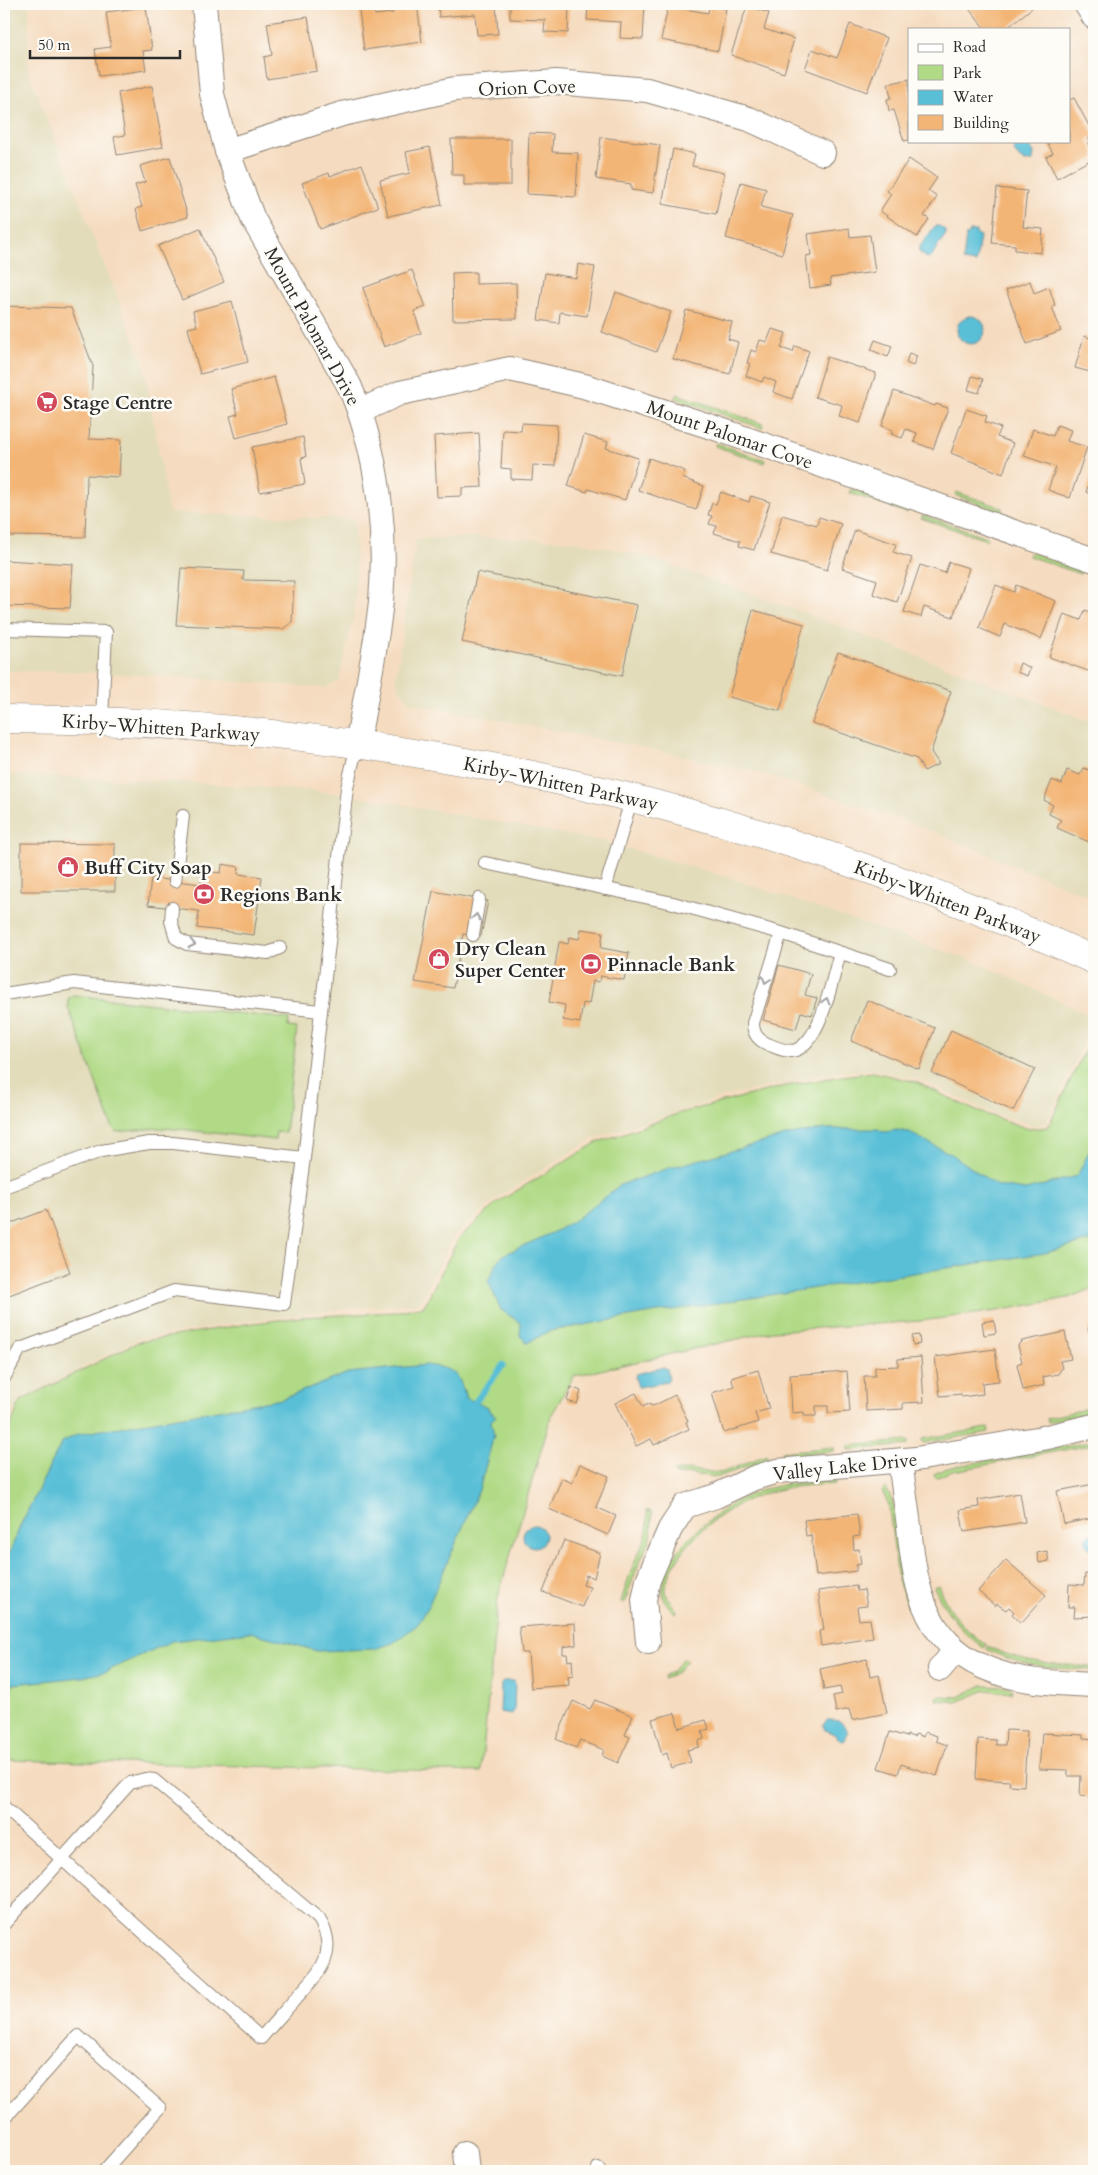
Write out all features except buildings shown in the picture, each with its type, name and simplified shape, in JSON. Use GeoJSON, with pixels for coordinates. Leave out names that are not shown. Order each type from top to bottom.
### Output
{"type":"FeatureCollection","features":[{"type":"Feature","properties":{"kind":"main road","name":"Kirby-Whitten Parkway"},"geometry":{"type":"LineString","coordinates":[[4,719],[102,720],[253,732],[357,744],[512,770],[632,797],[741,827],[868,868],[1008,922],[1094,960]]}},
{"type":"Feature","properties":{"kind":"street","name":"Mount Palomar Drive"},"geometry":{"type":"LineString","coordinates":[[204,4],[212,94],[227,151],[253,218],[289,283],[335,358],[360,411],[373,464],[379,500],[382,577],[375,646],[357,744]]}},
{"type":"Feature","properties":{"kind":"street"},"geometry":{"type":"LineString","coordinates":[[1086,4],[1094,17]]}},
{"type":"Feature","properties":{"kind":"street","name":"Orion Cove"},"geometry":{"type":"LineString","coordinates":[[227,151],[342,114],[455,90],[556,82],[647,90],[749,119],[823,153]]}},
{"type":"Feature","properties":{"kind":"street","name":"Mount Palomar Cove"},"geometry":{"type":"LineString","coordinates":[[360,411],[400,393],[510,369],[584,386],[703,424],[1094,560]]}},
{"type":"Feature","properties":{"kind":"street","name":"Valley Lake Drive"},"geometry":{"type":"LineString","coordinates":[[648,1642],[644,1600],[646,1586],[670,1529],[684,1506],[716,1496],[754,1478],[777,1471],[900,1461],[1043,1438],[1094,1426]]}},
{"type":"Feature","properties":{"kind":"street"},"geometry":{"type":"LineString","coordinates":[[900,1461],[916,1584],[929,1618],[956,1652],[984,1668],[1021,1679],[1094,1685]]}},
{"type":"Feature","properties":{"kind":"street"},"geometry":{"type":"LineString","coordinates":[[940,1669],[956,1652]]}},
{"type":"Feature","properties":{"kind":"lane"},"geometry":{"type":"LineString","coordinates":[[4,629],[106,632],[102,720]]}},
{"type":"Feature","properties":{"kind":"lane"},"geometry":{"type":"LineString","coordinates":[[4,1378],[20,1349],[174,1291],[284,1304],[304,1158],[347,788],[357,744]]}},
{"type":"Feature","properties":{"kind":"lane"},"geometry":{"type":"LineString","coordinates":[[605,889],[632,797]]}},
{"type":"Feature","properties":{"kind":"lane"},"geometry":{"type":"LineString","coordinates":[[175,881],[182,816]]}},
{"type":"Feature","properties":{"kind":"lane"},"geometry":{"type":"LineString","coordinates":[[484,863],[673,903],[781,933],[890,969]]}},
{"type":"Feature","properties":{"kind":"lane"},"geometry":{"type":"LineString","coordinates":[[473,935],[479,899]]}},
{"type":"Feature","properties":{"kind":"lane"},"geometry":{"type":"LineString","coordinates":[[172,908],[171,921],[176,938],[187,944],[268,953],[280,948]]}},
{"type":"Feature","properties":{"kind":"lane"},"geometry":{"type":"LineString","coordinates":[[781,933],[753,1023],[753,1030],[758,1038],[783,1050],[795,1050],[808,1042],[820,1020],[840,953]]}},
{"type":"Feature","properties":{"kind":"lane"},"geometry":{"type":"LineString","coordinates":[[4,994],[74,984],[320,1011]]}},
{"type":"Feature","properties":{"kind":"lane"},"geometry":{"type":"LineString","coordinates":[[4,1187],[101,1151],[149,1142],[304,1158]]}},
{"type":"Feature","properties":{"kind":"lane"},"geometry":{"type":"LineString","coordinates":[[4,1806],[62,1858],[261,2038],[321,1971],[326,1956],[327,1940],[319,1919],[154,1780],[145,1779],[130,1783],[62,1858],[4,1924]]}},
{"type":"Feature","properties":{"kind":"lane"},"geometry":{"type":"LineString","coordinates":[[4,2119],[78,2036],[160,2108],[104,2171]]}},
{"type":"Feature","properties":{"kind":"shaded area"},"geometry":{"type":"Polygon","coordinates":[[[4,4],[29,4],[28,71],[144,365],[169,513],[354,519],[356,568],[354,614],[339,681],[324,688],[166,676],[62,671],[4,671],[4,4]]]}},
{"type":"Feature","properties":{"kind":"shaded area"},"geometry":{"type":"Polygon","coordinates":[[[472,537],[575,541],[644,556],[804,613],[1094,723],[1094,898],[912,823],[765,774],[641,747],[411,703],[399,688],[396,679],[416,539],[472,537]]]}},
{"type":"Feature","properties":{"kind":"shaded area"},"geometry":{"type":"Polygon","coordinates":[[[4,775],[184,782],[324,792],[602,841],[730,878],[973,961],[1094,1017],[1094,1019],[1047,1123],[1033,1125],[987,1111],[921,1080],[873,1069],[830,1073],[726,1096],[592,1139],[497,1198],[454,1236],[419,1303],[344,1309],[246,1321],[137,1339],[18,1400],[4,1436],[4,775]]]}},
{"type":"Feature","properties":{"kind":"green space"},"geometry":{"type":"Polygon","coordinates":[[[677,394],[763,424],[762,428],[676,398],[677,394]]]}},
{"type":"Feature","properties":{"kind":"green space"},"geometry":{"type":"Polygon","coordinates":[[[716,443],[765,460],[764,463],[715,446],[716,443]]]}},
{"type":"Feature","properties":{"kind":"green space"},"geometry":{"type":"Polygon","coordinates":[[[851,489],[908,509],[907,513],[850,493],[851,489]]]}},
{"type":"Feature","properties":{"kind":"green space"},"geometry":{"type":"Polygon","coordinates":[[[956,492],[1003,508],[1002,512],[955,495],[956,492]]]}},
{"type":"Feature","properties":{"kind":"green space"},"geometry":{"type":"Polygon","coordinates":[[[923,515],[987,537],[986,540],[921,518],[923,515]]]}},
{"type":"Feature","properties":{"kind":"green space"},"geometry":{"type":"Polygon","coordinates":[[[1031,552],[1082,570],[1080,574],[1029,556],[1031,552]]]}},
{"type":"Feature","properties":{"kind":"green space"},"geometry":{"type":"Polygon","coordinates":[[[73,995],[289,1019],[288,1027],[297,1028],[285,1133],[276,1132],[275,1140],[179,1129],[158,1128],[116,1132],[113,1129],[68,1007],[68,999],[73,995]]]}},
{"type":"Feature","properties":{"kind":"green space"},"geometry":{"type":"Polygon","coordinates":[[[1094,1031],[1094,1288],[1068,1298],[997,1311],[921,1321],[773,1331],[574,1376],[551,1416],[498,1597],[481,1772],[4,1760],[4,1444],[20,1401],[138,1342],[246,1324],[302,1317],[395,1312],[424,1306],[459,1238],[498,1202],[596,1143],[680,1113],[785,1086],[873,1072],[916,1082],[974,1110],[1029,1129],[1048,1127],[1094,1031]]]}},
{"type":"Feature","properties":{"kind":"green space"},"geometry":{"type":"Polygon","coordinates":[[[1094,1407],[1094,1411],[1048,1422],[1047,1418],[1094,1407]]]}},
{"type":"Feature","properties":{"kind":"green space"},"geometry":{"type":"Polygon","coordinates":[[[988,1428],[989,1432],[923,1443],[922,1439],[988,1428]]]}},
{"type":"Feature","properties":{"kind":"green space"},"geometry":{"type":"Polygon","coordinates":[[[908,1441],[908,1445],[849,1450],[849,1446],[908,1441]]]}},
{"type":"Feature","properties":{"kind":"green space"},"geometry":{"type":"Polygon","coordinates":[[[1089,1442],[1090,1445],[949,1472],[936,1478],[934,1474],[947,1468],[1089,1442]]]}},
{"type":"Feature","properties":{"kind":"green space"},"geometry":{"type":"Polygon","coordinates":[[[834,1447],[834,1451],[783,1456],[782,1452],[834,1447]]]}},
{"type":"Feature","properties":{"kind":"green space"},"geometry":{"type":"Polygon","coordinates":[[[767,1455],[768,1459],[718,1477],[690,1474],[676,1475],[673,1472],[689,1470],[721,1473],[767,1455]]]}},
{"type":"Feature","properties":{"kind":"green space"},"geometry":{"type":"Polygon","coordinates":[[[835,1480],[835,1484],[808,1485],[772,1491],[750,1499],[724,1513],[701,1531],[691,1542],[669,1574],[666,1591],[677,1611],[675,1613],[664,1600],[663,1580],[669,1565],[692,1536],[722,1511],[759,1491],[791,1484],[835,1480]]]}},
{"type":"Feature","properties":{"kind":"green space"},"geometry":{"type":"Polygon","coordinates":[[[885,1488],[890,1496],[895,1513],[900,1568],[914,1613],[911,1614],[898,1580],[889,1506],[882,1491],[885,1488]]]}},
{"type":"Feature","properties":{"kind":"green space"},"geometry":{"type":"Polygon","coordinates":[[[647,1510],[652,1512],[651,1538],[624,1603],[621,1602],[647,1533],[647,1510]]]}},
{"type":"Feature","properties":{"kind":"green space"},"geometry":{"type":"Polygon","coordinates":[[[938,1585],[951,1611],[963,1626],[986,1644],[984,1648],[961,1628],[949,1613],[934,1587],[938,1585]]]}},
{"type":"Feature","properties":{"kind":"green space"},"geometry":{"type":"Polygon","coordinates":[[[988,1646],[1027,1660],[1094,1667],[1094,1670],[1039,1666],[1000,1655],[987,1649],[988,1646]]]}},
{"type":"Feature","properties":{"kind":"green space"},"geometry":{"type":"Polygon","coordinates":[[[683,1659],[687,1660],[677,1672],[664,1679],[664,1676],[673,1671],[683,1659]]]}},
{"type":"Feature","properties":{"kind":"green space"},"geometry":{"type":"Polygon","coordinates":[[[983,1685],[1012,1689],[1011,1693],[986,1690],[957,1702],[937,1700],[938,1696],[959,1697],[983,1685]]]}},
{"type":"Feature","properties":{"kind":"water"},"geometry":{"type":"Polygon","coordinates":[[[1013,142],[1028,142],[1034,152],[1033,161],[1025,162],[1020,158],[1014,151],[1013,142]]]}},
{"type":"Feature","properties":{"kind":"water"},"geometry":{"type":"Polygon","coordinates":[[[935,226],[939,226],[946,231],[946,234],[931,257],[927,258],[919,252],[919,248],[935,226]]]}},
{"type":"Feature","properties":{"kind":"water"},"geometry":{"type":"Polygon","coordinates":[[[970,231],[976,231],[976,234],[980,236],[976,263],[963,261],[966,235],[970,231]]]}},
{"type":"Feature","properties":{"kind":"water"},"geometry":{"type":"Polygon","coordinates":[[[971,316],[981,320],[985,330],[981,340],[971,344],[961,340],[957,330],[961,320],[971,316]]]}},
{"type":"Feature","properties":{"kind":"water"},"geometry":{"type":"Polygon","coordinates":[[[826,1129],[878,1129],[884,1132],[897,1130],[908,1132],[953,1155],[997,1186],[1026,1190],[1077,1176],[1094,1142],[1094,1240],[1045,1253],[652,1313],[550,1331],[527,1343],[520,1336],[521,1323],[501,1310],[488,1281],[499,1259],[505,1254],[556,1231],[575,1220],[620,1185],[669,1168],[789,1135],[826,1129]]]}},
{"type":"Feature","properties":{"kind":"water"},"geometry":{"type":"Polygon","coordinates":[[[426,1365],[449,1370],[457,1377],[466,1398],[488,1407],[489,1411],[496,1416],[491,1421],[494,1435],[479,1490],[427,1609],[417,1625],[393,1643],[374,1649],[317,1651],[250,1632],[172,1641],[105,1672],[82,1677],[4,1685],[4,1567],[21,1524],[62,1442],[79,1434],[282,1399],[348,1373],[426,1365]]]}},
{"type":"Feature","properties":{"kind":"water"},"geometry":{"type":"Polygon","coordinates":[[[664,1367],[667,1369],[669,1379],[667,1382],[638,1387],[636,1374],[664,1367]]]}},
{"type":"Feature","properties":{"kind":"water"},"geometry":{"type":"Polygon","coordinates":[[[534,1525],[542,1528],[545,1536],[542,1544],[534,1547],[526,1544],[523,1536],[526,1528],[534,1525]]]}},
{"type":"Feature","properties":{"kind":"water"},"geometry":{"type":"Polygon","coordinates":[[[1090,1534],[1094,1534],[1094,1549],[1089,1548],[1086,1544],[1086,1538],[1090,1534]]]}},
{"type":"Feature","properties":{"kind":"water"},"geometry":{"type":"Polygon","coordinates":[[[504,1681],[513,1681],[515,1684],[514,1711],[512,1714],[500,1712],[501,1684],[504,1681]]]}},
{"type":"Feature","properties":{"kind":"water"},"geometry":{"type":"Polygon","coordinates":[[[827,1720],[842,1723],[848,1732],[845,1740],[841,1741],[834,1734],[825,1730],[823,1725],[827,1720]]]}},
{"type":"Feature","properties":{"kind":"waterway"},"geometry":{"type":"LineString","coordinates":[[475,1402],[503,1365]]}},
{"type":"Feature","properties":{"kind":"place","name":"Stage Centre"},"geometry":{"type":"Point","coordinates":[47,402]}},
{"type":"Feature","properties":{"kind":"place","name":"Buff City Soap"},"geometry":{"type":"Point","coordinates":[68,867]}},
{"type":"Feature","properties":{"kind":"place","name":"Regions Bank"},"geometry":{"type":"Point","coordinates":[204,894]}},
{"type":"Feature","properties":{"kind":"place","name":"Dry Clean Super Center"},"geometry":{"type":"Point","coordinates":[439,959]}},
{"type":"Feature","properties":{"kind":"place","name":"Pinnacle Bank"},"geometry":{"type":"Point","coordinates":[591,964]}}]}
